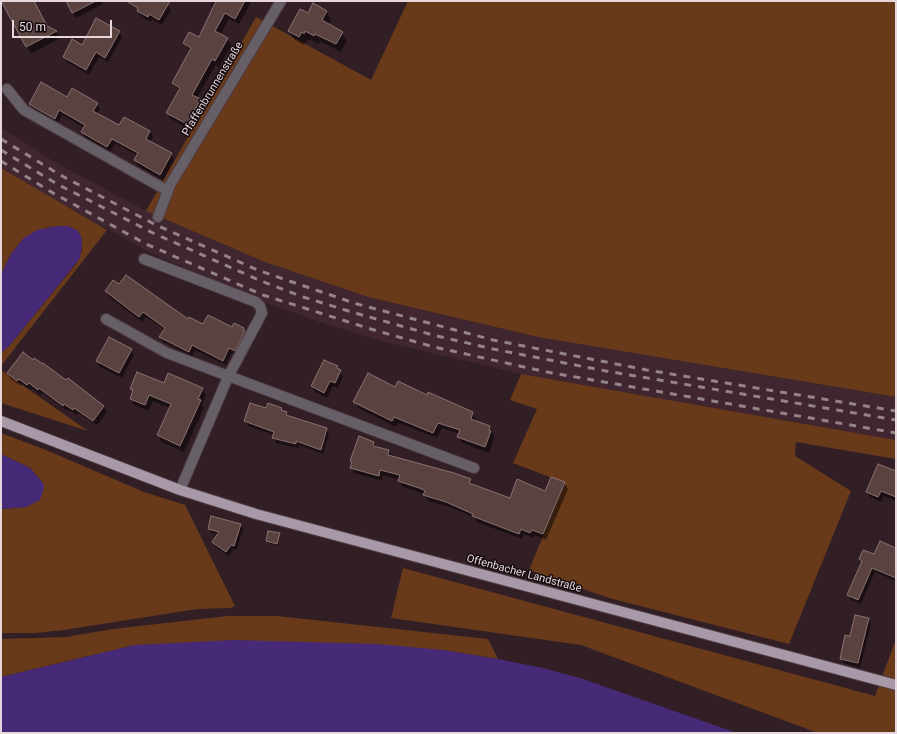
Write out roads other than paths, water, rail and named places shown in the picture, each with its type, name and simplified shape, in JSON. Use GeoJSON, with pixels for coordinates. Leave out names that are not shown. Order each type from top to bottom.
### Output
{"type":"FeatureCollection","features":[{"type":"Feature","properties":{"kind":"main road","name":"Offenbacher Landstraße"},"geometry":{"type":"LineString","coordinates":[[1,421],[180,490],[256,514],[896,685]]}},
{"type":"Feature","properties":{"kind":"street","name":"Pfaffenbrunnenstraße"},"geometry":{"type":"LineString","coordinates":[[158,217],[168,191],[199,136],[281,1]]}},
{"type":"Feature","properties":{"kind":"street"},"geometry":{"type":"LineString","coordinates":[[7,89],[24,110],[168,191]]}},
{"type":"Feature","properties":{"kind":"street"},"geometry":{"type":"LineString","coordinates":[[144,259],[256,302],[260,306],[262,313],[228,377],[180,490]]}},
{"type":"Feature","properties":{"kind":"street"},"geometry":{"type":"LineString","coordinates":[[106,319],[167,353],[474,468]]}},
{"type":"Feature","properties":{"kind":"railway"},"geometry":{"type":"LineString","coordinates":[[1,139],[62,176],[156,225],[260,271],[357,304],[493,340],[647,370],[896,411]]}},
{"type":"Feature","properties":{"kind":"railway"},"geometry":{"type":"LineString","coordinates":[[1,150],[57,184],[153,233],[261,281],[303,297],[355,313],[433,335],[493,349],[606,371],[896,420]]}},
{"type":"Feature","properties":{"kind":"railway"},"geometry":{"type":"LineString","coordinates":[[1,161],[53,193],[146,244],[263,295],[374,330],[434,347],[547,372],[896,433]]}}]}
